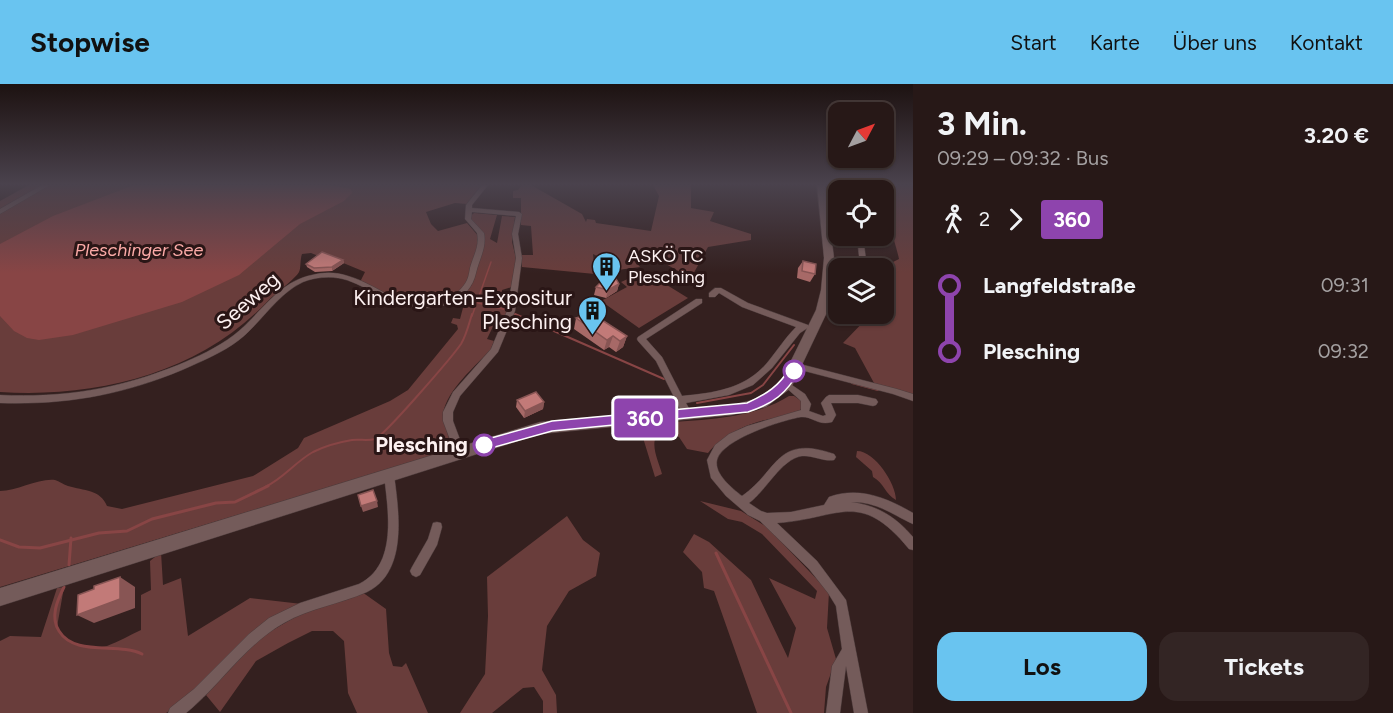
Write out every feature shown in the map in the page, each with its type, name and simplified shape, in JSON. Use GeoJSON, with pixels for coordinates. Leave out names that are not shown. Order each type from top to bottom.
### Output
{"type":"FeatureCollection","features":[{"type":"Feature","properties":{"kind":"main road"},"geometry":{"type":"LineString","coordinates":[[824,214],[829,258]]}},
{"type":"Feature","properties":{"kind":"main road"},"geometry":{"type":"LineString","coordinates":[[0,597],[552,426],[684,407],[748,407],[771,398],[786,384],[796,366],[807,328],[826,296],[828,271]]}},
{"type":"Feature","properties":{"kind":"street","name":"Seeweg"},"geometry":{"type":"LineString","coordinates":[[0,399],[50,401],[83,398],[121,390],[158,377],[232,341],[258,320],[290,286],[307,278],[326,275],[348,278],[396,301],[411,305],[444,302],[467,287],[482,242],[480,231],[468,219],[469,214]]}},
{"type":"Feature","properties":{"kind":"street"},"geometry":{"type":"LineString","coordinates":[[460,453],[448,421],[450,403],[482,367],[500,342],[512,311],[519,258],[515,234],[519,214]]}},
{"type":"Feature","properties":{"kind":"street"},"geometry":{"type":"LineString","coordinates":[[699,301],[641,339],[659,359],[684,407],[741,389],[762,373],[807,328],[745,304],[718,290],[712,295]]}},
{"type":"Feature","properties":{"kind":"street"},"geometry":{"type":"LineString","coordinates":[[796,366],[913,398]]}},
{"type":"Feature","properties":{"kind":"street"},"geometry":{"type":"LineString","coordinates":[[786,384],[807,403],[804,413]]}},
{"type":"Feature","properties":{"kind":"street"},"geometry":{"type":"LineString","coordinates":[[861,713],[842,604],[813,565],[764,518],[725,489],[716,477],[713,460],[718,446],[753,428],[804,413],[823,420],[829,419],[831,416],[826,403],[829,399],[858,399],[873,402]]}},
{"type":"Feature","properties":{"kind":"street"},"geometry":{"type":"LineString","coordinates":[[741,502],[752,496],[776,465],[787,459],[817,451],[831,457]]}},
{"type":"Feature","properties":{"kind":"street"},"geometry":{"type":"LineString","coordinates":[[175,713],[196,698],[251,641],[274,622],[317,603],[371,584],[384,570],[390,554],[393,526],[389,475]]}},
{"type":"Feature","properties":{"kind":"street"},"geometry":{"type":"LineString","coordinates":[[827,510],[833,500],[844,497],[863,497],[882,501],[913,519]]}},
{"type":"Feature","properties":{"kind":"street"},"geometry":{"type":"LineString","coordinates":[[764,518],[788,518],[827,510],[859,507],[870,510],[892,522],[911,542]]}},
{"type":"Feature","properties":{"kind":"street"},"geometry":{"type":"LineString","coordinates":[[416,572],[433,541],[437,527]]}},
{"type":"Feature","properties":{"kind":"street"},"geometry":{"type":"LineString","coordinates":[[832,713],[838,666],[849,650]]}},
{"type":"Feature","properties":{"kind":"shaded area"},"geometry":{"type":"Polygon","coordinates":[[[0,214],[427,214],[431,224],[438,231],[467,223],[480,238],[471,270],[463,287],[453,297],[440,303],[413,303],[398,299],[360,282],[365,272],[324,255],[321,257],[311,253],[302,254],[300,271],[297,275],[241,325],[211,346],[179,363],[145,376],[74,391],[0,392],[0,214]]]}},
{"type":"Feature","properties":{"kind":"shaded area"},"geometry":{"type":"Polygon","coordinates":[[[472,214],[497,215],[490,239],[497,243],[502,216],[515,217],[512,242],[516,258],[512,287],[502,290],[502,306],[508,307],[506,316],[499,314],[487,339],[494,341],[491,349],[462,379],[446,405],[443,419],[450,442],[448,451],[0,587],[0,491],[55,480],[96,494],[104,500],[107,506],[122,509],[253,476],[298,448],[304,438],[390,401],[408,390],[458,329],[457,325],[451,323],[453,318],[460,319],[464,304],[457,301],[471,286],[483,245],[469,217],[472,214]]]}},
{"type":"Feature","properties":{"kind":"shaded area"},"geometry":{"type":"Polygon","coordinates":[[[521,214],[582,214],[586,222],[587,219],[595,220],[596,223],[651,231],[655,214],[713,214],[710,221],[751,234],[751,240],[708,247],[691,278],[646,253],[632,257],[640,267],[603,272],[599,257],[593,254],[595,274],[522,267],[522,255],[533,255],[531,226],[521,225],[521,214]]]}},
{"type":"Feature","properties":{"kind":"shaded area"},"geometry":{"type":"Polygon","coordinates":[[[894,214],[913,214],[913,396],[874,383],[855,348],[843,343],[861,324],[894,324],[894,262],[899,259],[894,241],[894,214]]]}},
{"type":"Feature","properties":{"kind":"shaded area"},"geometry":{"type":"Polygon","coordinates":[[[649,274],[688,298],[639,328],[601,301],[627,287],[621,282],[630,278],[636,281],[649,274]]]}},
{"type":"Feature","properties":{"kind":"shaded area"},"geometry":{"type":"Polygon","coordinates":[[[789,396],[794,396],[803,402],[803,408],[788,415],[739,429],[719,442],[708,453],[687,449],[679,437],[662,430],[654,444],[662,474],[655,477],[644,441],[644,431],[652,424],[740,415],[774,404],[789,396]]]}},
{"type":"Feature","properties":{"kind":"shaded area"},"geometry":{"type":"Polygon","coordinates":[[[857,451],[864,452],[877,462],[888,477],[896,500],[873,477],[872,471],[856,457],[857,451]]]}},
{"type":"Feature","properties":{"kind":"shaded area"},"geometry":{"type":"Polygon","coordinates":[[[700,501],[741,511],[767,527],[829,592],[827,628],[836,659],[826,687],[824,713],[757,713],[714,591],[704,588],[702,572],[683,552],[694,534],[709,542],[751,580],[788,658],[796,628],[769,578],[815,599],[817,591],[762,534],[742,522],[728,519],[700,501]]]}},
{"type":"Feature","properties":{"kind":"shaded area"},"geometry":{"type":"Polygon","coordinates":[[[567,516],[583,540],[600,553],[596,576],[569,591],[547,626],[542,670],[556,695],[557,713],[543,713],[543,701],[534,687],[523,688],[492,713],[460,713],[485,674],[488,616],[487,577],[567,516]]]}},
{"type":"Feature","properties":{"kind":"shaded area"},"geometry":{"type":"Polygon","coordinates":[[[161,552],[163,585],[181,578],[188,636],[250,598],[302,604],[270,618],[179,704],[166,713],[0,713],[0,641],[10,636],[41,637],[57,588],[64,587],[57,627],[60,633],[71,642],[93,647],[107,646],[141,630],[141,595],[151,590],[150,561],[161,552]]]}},
{"type":"Feature","properties":{"kind":"shaded area"},"geometry":{"type":"Polygon","coordinates":[[[362,592],[386,609],[389,653],[393,666],[402,667],[406,663],[428,713],[357,713],[348,693],[344,641],[333,631],[312,631],[256,661],[220,712],[206,695],[259,638],[302,613],[362,592]]]}},
{"type":"Feature","properties":{"kind":"water","name":"Pleschinger See"},"geometry":{"type":"Polygon","coordinates":[[[318,214],[300,224],[239,275],[182,302],[73,335],[39,340],[27,338],[14,331],[0,316],[0,244],[53,216],[318,214]]]}},
{"type":"Feature","properties":{"kind":"building"},"geometry":{"type":"Polygon","coordinates":[[[322,252],[343,260],[332,267],[314,268],[306,264],[322,252]]]}},
{"type":"Feature","properties":{"kind":"building"},"geometry":{"type":"Polygon","coordinates":[[[803,261],[816,264],[815,274],[802,271],[803,261]]]}},
{"type":"Feature","properties":{"kind":"building"},"geometry":{"type":"Polygon","coordinates":[[[615,277],[619,284],[608,290],[596,287],[602,281],[615,277]]]}},
{"type":"Feature","properties":{"kind":"building"},"geometry":{"type":"Polygon","coordinates":[[[591,313],[627,336],[620,341],[613,336],[607,340],[576,318],[591,313]]]}},
{"type":"Feature","properties":{"kind":"building"},"geometry":{"type":"Polygon","coordinates":[[[536,392],[544,402],[525,411],[517,400],[536,392]]]}},
{"type":"Feature","properties":{"kind":"building"},"geometry":{"type":"Polygon","coordinates":[[[373,490],[377,501],[361,506],[358,495],[373,490]]]}},
{"type":"Feature","properties":{"kind":"building"},"geometry":{"type":"Polygon","coordinates":[[[120,577],[120,599],[77,615],[78,595],[94,589],[94,586],[120,577]]]}},
{"type":"Feature","properties":{"kind":"waterway"},"geometry":{"type":"LineString","coordinates":[[472,316],[491,262]]}},
{"type":"Feature","properties":{"kind":"waterway"},"geometry":{"type":"LineString","coordinates":[[478,303],[507,310]]}},
{"type":"Feature","properties":{"kind":"waterway"},"geometry":{"type":"LineString","coordinates":[[265,487],[278,480],[317,450],[347,441],[375,439],[381,435],[461,344],[472,314]]}},
{"type":"Feature","properties":{"kind":"waterway"},"geometry":{"type":"LineString","coordinates":[[514,314],[519,316]]}},
{"type":"Feature","properties":{"kind":"waterway"},"geometry":{"type":"LineString","coordinates":[[515,314],[664,379]]}},
{"type":"Feature","properties":{"kind":"waterway"},"geometry":{"type":"LineString","coordinates":[[697,403],[751,393],[763,385],[794,345]]}},
{"type":"Feature","properties":{"kind":"waterway"},"geometry":{"type":"LineString","coordinates":[[852,383],[878,390]]}},
{"type":"Feature","properties":{"kind":"waterway"},"geometry":{"type":"LineString","coordinates":[[71,540],[99,533],[127,531],[152,519],[216,503],[235,502],[268,486]]}},
{"type":"Feature","properties":{"kind":"waterway"},"geometry":{"type":"LineString","coordinates":[[0,540],[19,547],[40,548],[71,540]]}},
{"type":"Feature","properties":{"kind":"waterway"},"geometry":{"type":"LineString","coordinates":[[69,565],[71,540]]}},
{"type":"Feature","properties":{"kind":"waterway"},"geometry":{"type":"LineString","coordinates":[[716,553],[791,713]]}},
{"type":"Feature","properties":{"kind":"waterway"},"geometry":{"type":"LineString","coordinates":[[64,587],[57,603],[55,620],[56,626],[66,639],[86,647],[121,649],[142,654]]}},
{"type":"Feature","properties":{"kind":"bus line","name":"360"},"geometry":{"type":"LineString","coordinates":[[484,445],[552,426],[748,407],[771,398],[786,384],[794,371]]}},
{"type":"Feature","properties":{"kind":"place","name":"ASKÖ TC Plesching"},"geometry":{"type":"Point","coordinates":[607,292]}},
{"type":"Feature","properties":{"kind":"place","name":"Kindergarten-Expositur Plesching"},"geometry":{"type":"Point","coordinates":[593,336]}},
{"type":"Feature","properties":{"kind":"place","name":"Plesching"},"geometry":{"type":"Point","coordinates":[484,445]}}]}
